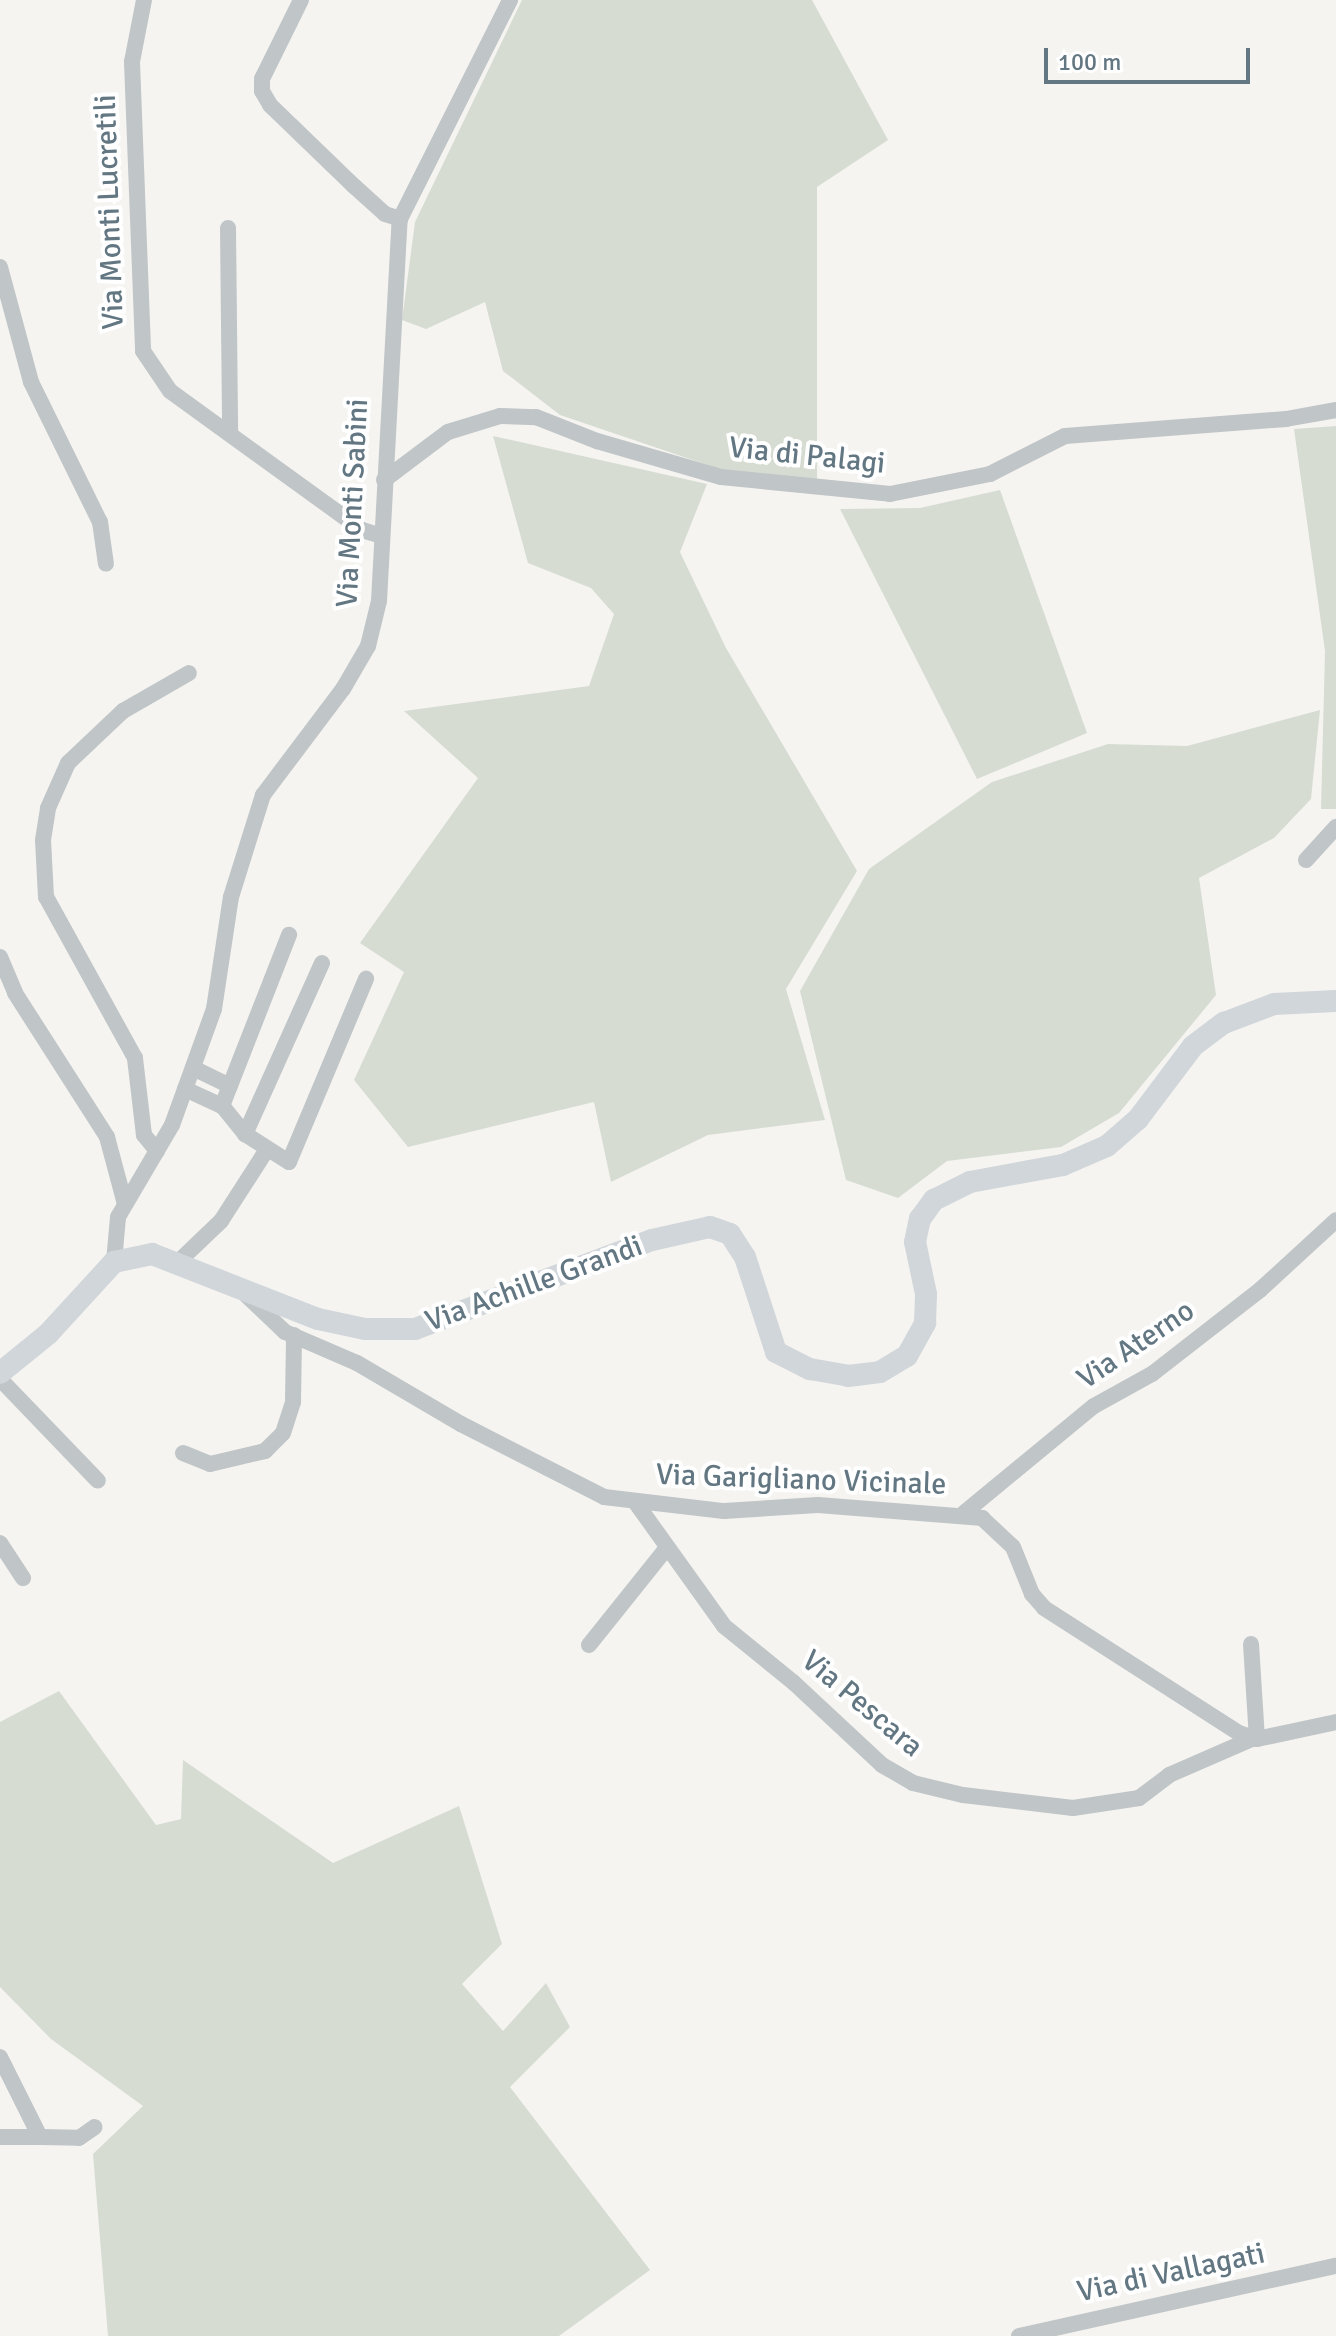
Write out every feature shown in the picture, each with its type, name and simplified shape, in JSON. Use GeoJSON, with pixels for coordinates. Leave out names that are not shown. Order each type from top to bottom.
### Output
{"type":"FeatureCollection","features":[{"type":"Feature","properties":{"kind":"main road","name":"Via Achille Grandi"},"geometry":{"type":"LineString","coordinates":[[114,1262],[152,1254],[236,1284],[318,1319],[365,1329],[415,1329],[652,1240],[715,1227],[730,1234],[745,1257],[767,1338],[784,1359],[848,1376],[892,1367],[913,1349],[925,1323],[926,1294],[915,1242],[920,1219],[934,1200],[970,1182],[1063,1165],[1107,1146],[1138,1119],[1182,1057],[1224,1023],[1284,1002],[1336,1001]]}},
{"type":"Feature","properties":{"kind":"main road"},"geometry":{"type":"LineString","coordinates":[[0,1376],[48,1334],[114,1262]]}},
{"type":"Feature","properties":{"kind":"street","name":"Via Monti Lucretili"},"geometry":{"type":"LineString","coordinates":[[144,0],[132,62],[143,351],[170,391],[362,530],[382,536]]}},
{"type":"Feature","properties":{"kind":"street"},"geometry":{"type":"LineString","coordinates":[[301,0],[262,79],[262,91],[270,105],[354,186],[385,214],[400,219]]}},
{"type":"Feature","properties":{"kind":"street","name":"Via Monti Sabini"},"geometry":{"type":"LineString","coordinates":[[114,1262],[118,1217],[157,1151],[185,1089],[214,1009],[231,897],[263,795],[343,689],[368,646],[379,601],[400,219],[510,0]]}},
{"type":"Feature","properties":{"kind":"street"},"geometry":{"type":"LineString","coordinates":[[228,228],[230,432]]}},
{"type":"Feature","properties":{"kind":"street"},"geometry":{"type":"LineString","coordinates":[[0,267],[31,382],[100,522],[106,564]]}},
{"type":"Feature","properties":{"kind":"street","name":"Via di Palagi"},"geometry":{"type":"LineString","coordinates":[[384,480],[448,432],[476,419],[500,416],[536,417],[597,441],[721,477],[890,494],[990,474],[1065,436],[1286,419],[1336,410]]}},
{"type":"Feature","properties":{"kind":"street"},"geometry":{"type":"LineString","coordinates":[[157,1151],[144,1135],[135,1058],[46,897],[43,840],[48,808],[68,763],[123,711],[189,673]]}},
{"type":"Feature","properties":{"kind":"street"},"geometry":{"type":"LineString","coordinates":[[1306,860],[1336,827]]}},
{"type":"Feature","properties":{"kind":"street"},"geometry":{"type":"LineString","coordinates":[[222,1106],[289,935]]}},
{"type":"Feature","properties":{"kind":"street"},"geometry":{"type":"LineString","coordinates":[[0,957],[15,993],[107,1137],[125,1204]]}},
{"type":"Feature","properties":{"kind":"street"},"geometry":{"type":"LineString","coordinates":[[245,1134],[322,963]]}},
{"type":"Feature","properties":{"kind":"street"},"geometry":{"type":"LineString","coordinates":[[185,1089],[222,1106],[245,1134],[266,1151],[289,1162],[366,979]]}},
{"type":"Feature","properties":{"kind":"street"},"geometry":{"type":"LineString","coordinates":[[193,1068],[230,1086]]}},
{"type":"Feature","properties":{"kind":"street"},"geometry":{"type":"LineString","coordinates":[[177,1263],[221,1221],[266,1151]]}},
{"type":"Feature","properties":{"kind":"street","name":"Via Aterno"},"geometry":{"type":"LineString","coordinates":[[964,1513],[1094,1406],[1152,1374],[1249,1300],[1336,1220]]}},
{"type":"Feature","properties":{"kind":"street","name":"Via Garigliano Vicinale"},"geometry":{"type":"LineString","coordinates":[[236,1284],[294,1335],[357,1363],[562,1479],[636,1503],[724,1511],[818,1505],[964,1513],[982,1518],[1013,1547],[1032,1594],[1063,1623],[1255,1738]]}},
{"type":"Feature","properties":{"kind":"street"},"geometry":{"type":"LineString","coordinates":[[183,1453],[210,1464],[265,1451],[283,1433],[293,1402],[294,1335]]}},
{"type":"Feature","properties":{"kind":"street"},"geometry":{"type":"LineString","coordinates":[[0,1376],[98,1481]]}},
{"type":"Feature","properties":{"kind":"street","name":"Via Pescara"},"geometry":{"type":"LineString","coordinates":[[636,1503],[665,1550],[724,1626],[888,1770],[921,1786],[1042,1805],[1085,1806],[1139,1798],[1169,1775],[1255,1738]]}},
{"type":"Feature","properties":{"kind":"street"},"geometry":{"type":"LineString","coordinates":[[0,1543],[23,1578]]}},
{"type":"Feature","properties":{"kind":"street"},"geometry":{"type":"LineString","coordinates":[[589,1645],[665,1550]]}},
{"type":"Feature","properties":{"kind":"street"},"geometry":{"type":"LineString","coordinates":[[1251,1644],[1255,1738],[1336,1722]]}},
{"type":"Feature","properties":{"kind":"street"},"geometry":{"type":"LineString","coordinates":[[0,2057],[40,2137]]}},
{"type":"Feature","properties":{"kind":"street"},"geometry":{"type":"LineString","coordinates":[[0,2137],[79,2138],[95,2127]]}},
{"type":"Feature","properties":{"kind":"street","name":"Via di Vallagati"},"geometry":{"type":"LineString","coordinates":[[1019,2336],[1336,2266]]}},
{"type":"Feature","properties":{"kind":"shaded area"},"geometry":{"type":"Polygon","coordinates":[[[522,0],[812,0],[888,140],[817,187],[817,482],[728,472],[560,415],[503,371],[485,302],[426,329],[402,320],[415,222],[522,0]]]}},
{"type":"Feature","properties":{"kind":"shaded area"},"geometry":{"type":"Polygon","coordinates":[[[1336,426],[1336,809],[1321,809],[1325,651],[1294,429],[1336,426]]]}},
{"type":"Feature","properties":{"kind":"shaded area"},"geometry":{"type":"Polygon","coordinates":[[[493,436],[707,484],[680,552],[726,648],[857,871],[786,989],[825,1120],[708,1135],[611,1182],[594,1102],[408,1147],[354,1080],[404,972],[360,943],[478,778],[404,711],[589,686],[614,614],[591,588],[528,563],[493,436]]]}},
{"type":"Feature","properties":{"kind":"shaded area"},"geometry":{"type":"Polygon","coordinates":[[[1000,490],[1087,733],[977,779],[840,509],[920,508],[1000,490]]]}},
{"type":"Feature","properties":{"kind":"shaded area"},"geometry":{"type":"Polygon","coordinates":[[[1320,710],[1311,799],[1274,838],[1199,878],[1216,995],[1119,1113],[1061,1147],[947,1161],[898,1198],[846,1180],[800,991],[869,869],[992,782],[1108,744],[1187,746],[1320,710]]]}},
{"type":"Feature","properties":{"kind":"shaded area"},"geometry":{"type":"Polygon","coordinates":[[[59,1691],[156,1825],[181,1819],[183,1760],[333,1863],[459,1806],[502,1944],[462,1984],[503,2031],[546,1983],[570,2027],[510,2087],[650,2270],[559,2336],[108,2336],[93,2154],[143,2106],[51,2039],[0,1987],[0,1722],[59,1691]]]}}]}
